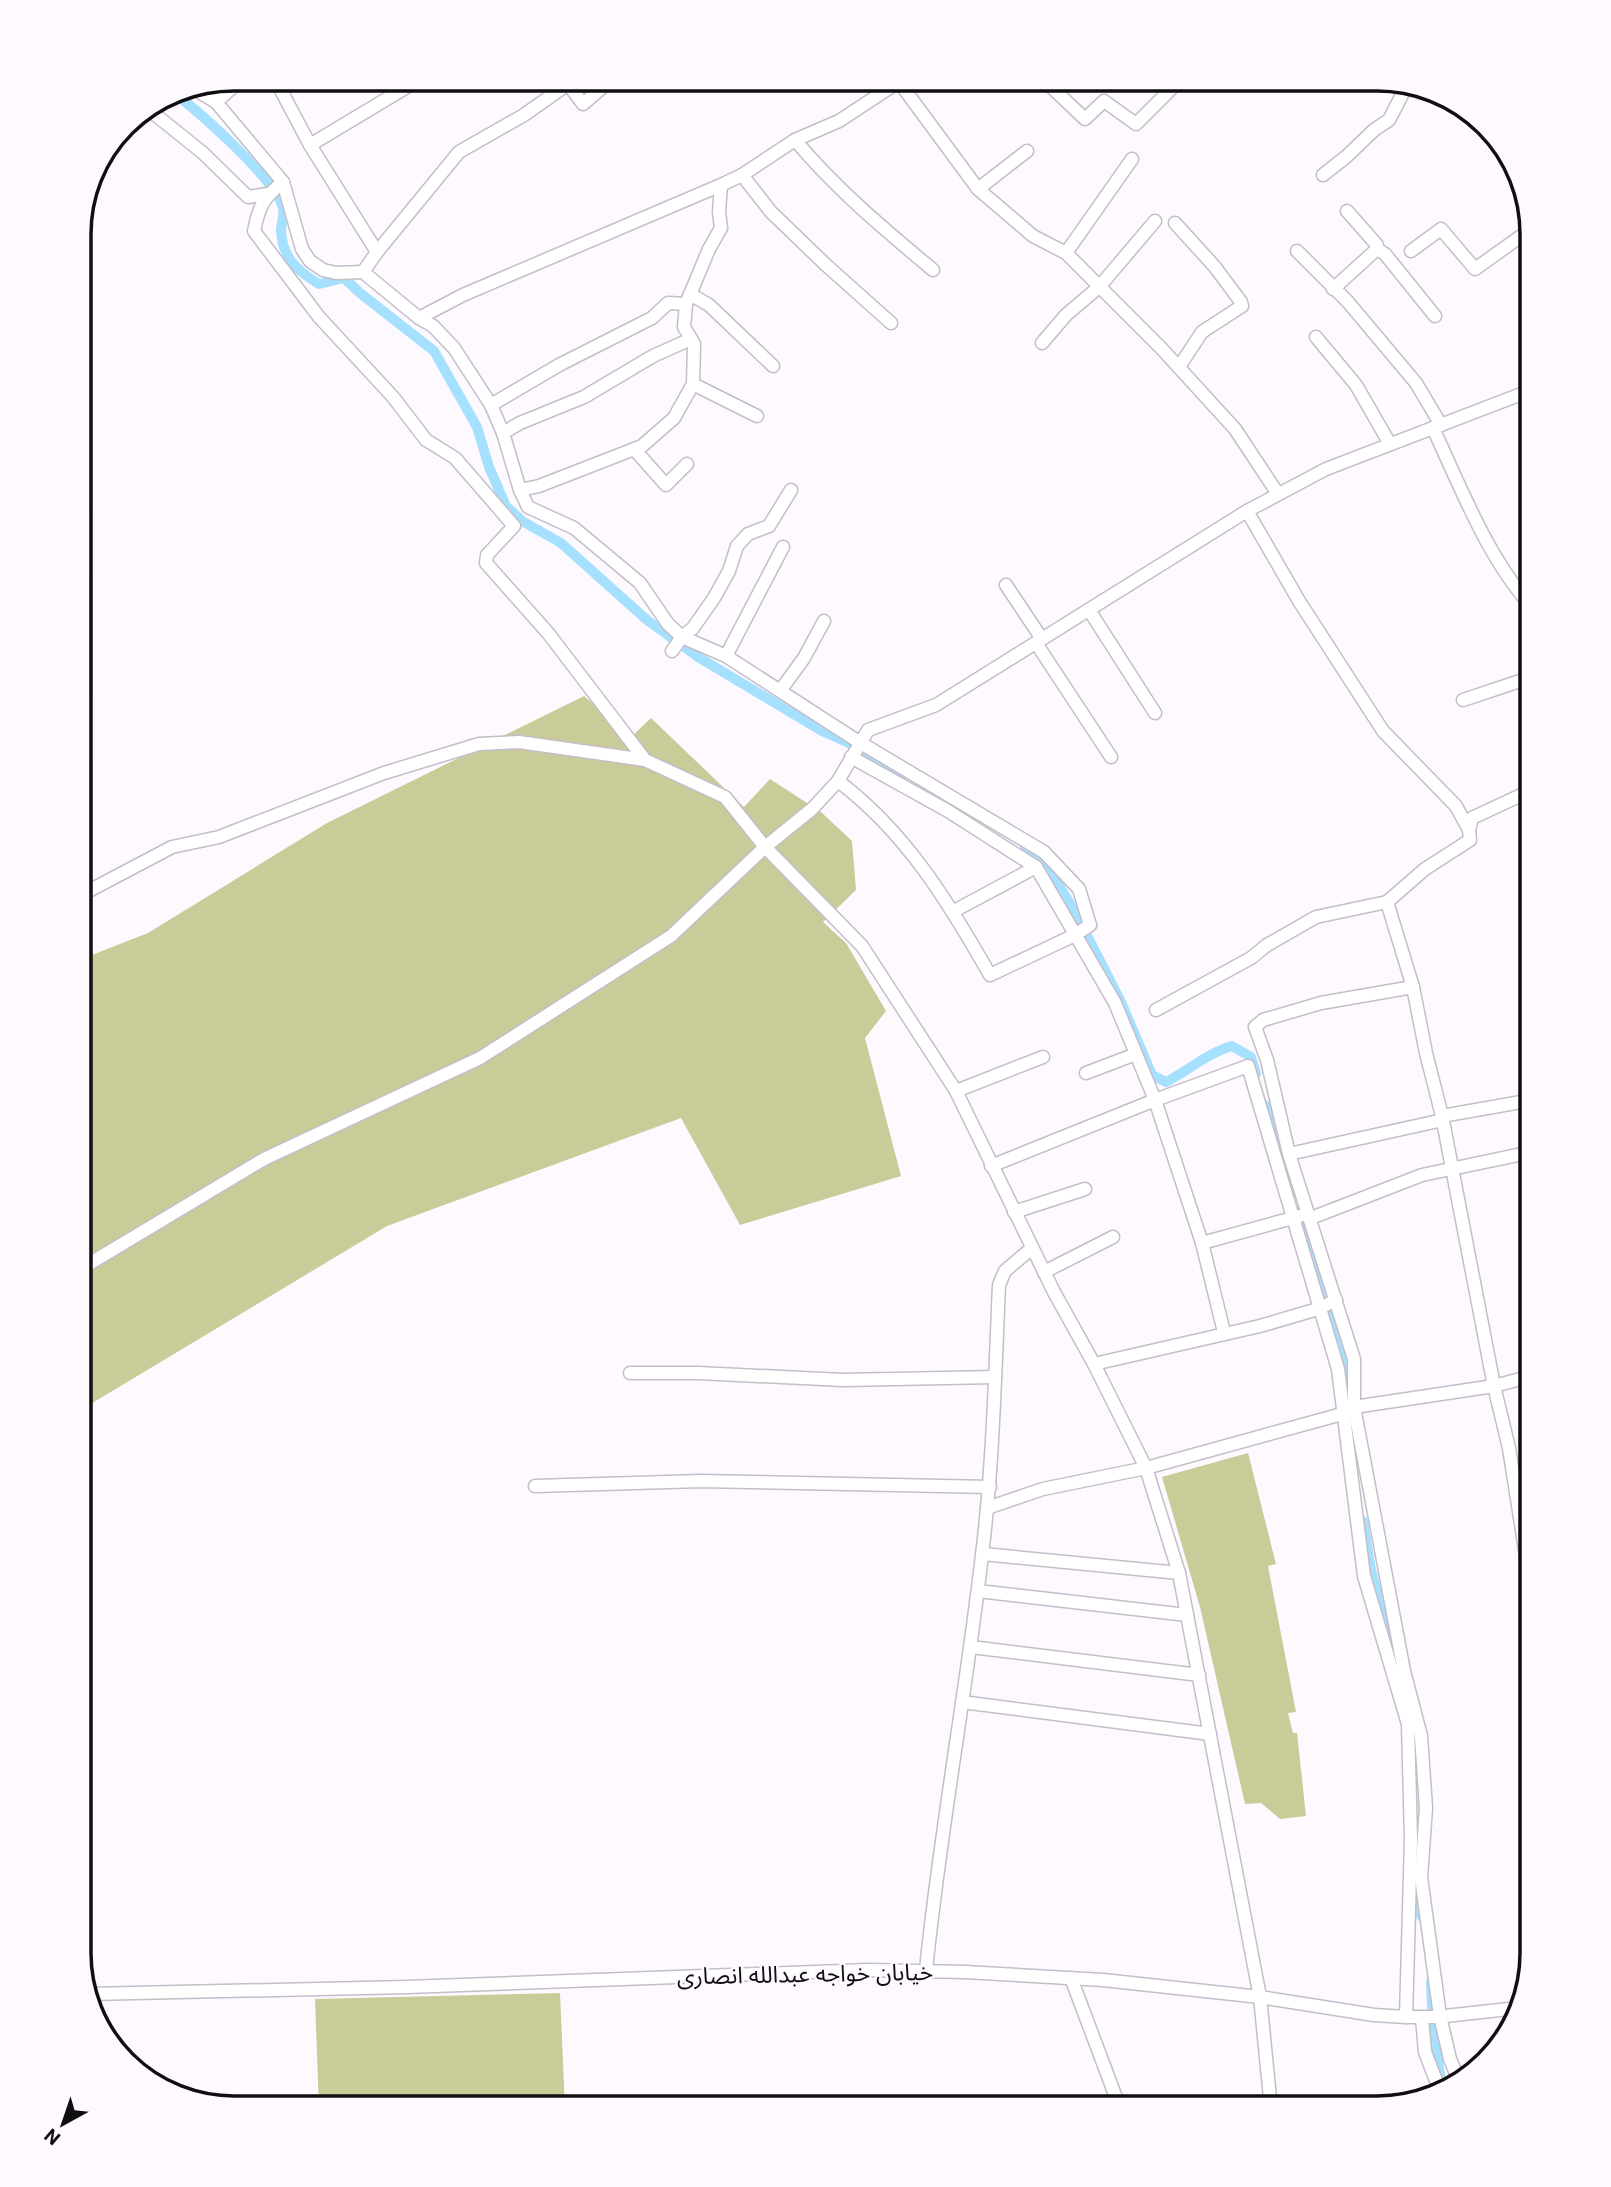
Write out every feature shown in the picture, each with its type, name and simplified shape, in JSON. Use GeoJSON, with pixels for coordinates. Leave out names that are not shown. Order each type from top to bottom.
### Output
{"type":"FeatureCollection","features":[{"type":"Feature","properties":{"kind":"street"},"geometry":{"type":"LineString","coordinates":[[216,102],[228,91]]}},
{"type":"Feature","properties":{"kind":"street"},"geometry":{"type":"LineString","coordinates":[[281,91],[310,145],[377,252]]}},
{"type":"Feature","properties":{"kind":"street"},"geometry":{"type":"LineString","coordinates":[[310,145],[400,91]]}},
{"type":"Feature","properties":{"kind":"street"},"geometry":{"type":"LineString","coordinates":[[363,272],[458,152],[524,115],[557,91]]}},
{"type":"Feature","properties":{"kind":"street"},"geometry":{"type":"LineString","coordinates":[[576,91],[583,104],[598,91]]}},
{"type":"Feature","properties":{"kind":"street"},"geometry":{"type":"LineString","coordinates":[[419,318],[463,295],[721,186],[795,140],[839,121],[884,91]]}},
{"type":"Feature","properties":{"kind":"street"},"geometry":{"type":"LineString","coordinates":[[909,91],[978,189],[1033,236],[1066,253],[1100,286],[1235,429],[1278,494]]}},
{"type":"Feature","properties":{"kind":"street"},"geometry":{"type":"LineString","coordinates":[[1056,91],[1085,119],[1104,101],[1136,124],[1169,91]]}},
{"type":"Feature","properties":{"kind":"street"},"geometry":{"type":"LineString","coordinates":[[206,94],[283,182],[302,249],[310,261],[323,270],[337,273],[363,272],[419,318],[433,326],[454,348],[491,405],[528,507],[574,528],[640,583],[668,624],[682,637],[726,656],[859,742],[1044,852],[1079,889],[1090,925],[1075,935],[990,975],[954,911],[892,828],[838,781]]}},
{"type":"Feature","properties":{"kind":"street"},"geometry":{"type":"LineString","coordinates":[[1323,175],[1389,120],[1402,94]]}},
{"type":"Feature","properties":{"kind":"street"},"geometry":{"type":"LineString","coordinates":[[155,115],[203,153],[248,197],[268,194]]}},
{"type":"Feature","properties":{"kind":"street"},"geometry":{"type":"LineString","coordinates":[[795,140],[831,181],[933,270]]}},
{"type":"Feature","properties":{"kind":"street"},"geometry":{"type":"LineString","coordinates":[[978,189],[1027,151]]}},
{"type":"Feature","properties":{"kind":"street"},"geometry":{"type":"LineString","coordinates":[[1066,253],[1132,159]]}},
{"type":"Feature","properties":{"kind":"street"},"geometry":{"type":"LineString","coordinates":[[742,175],[771,212],[825,265],[891,323]]}},
{"type":"Feature","properties":{"kind":"street"},"geometry":{"type":"LineString","coordinates":[[283,182],[268,194],[259,208],[254,231],[319,317],[393,397],[426,440],[455,458],[514,526]]}},
{"type":"Feature","properties":{"kind":"street"},"geometry":{"type":"LineString","coordinates":[[520,490],[539,486],[642,446],[674,418],[693,384],[694,344],[684,327],[688,299],[721,228],[721,186]]}},
{"type":"Feature","properties":{"kind":"street"},"geometry":{"type":"LineString","coordinates":[[1347,211],[1377,244],[1377,249]]}},
{"type":"Feature","properties":{"kind":"street"},"geometry":{"type":"LineString","coordinates":[[1042,343],[1066,315],[1100,286],[1155,221]]}},
{"type":"Feature","properties":{"kind":"street"},"geometry":{"type":"LineString","coordinates":[[1175,223],[1215,267],[1242,306],[1202,332],[1178,367]]}},
{"type":"Feature","properties":{"kind":"street"},"geometry":{"type":"LineString","coordinates":[[1411,251],[1441,229],[1475,269],[1520,237]]}},
{"type":"Feature","properties":{"kind":"street"},"geometry":{"type":"LineString","coordinates":[[1333,289],[1377,249]]}},
{"type":"Feature","properties":{"kind":"street"},"geometry":{"type":"LineString","coordinates":[[1377,249],[1385,254],[1435,316]]}},
{"type":"Feature","properties":{"kind":"street"},"geometry":{"type":"LineString","coordinates":[[1297,251],[1348,302],[1416,383],[1477,523],[1520,593]]}},
{"type":"Feature","properties":{"kind":"street"},"geometry":{"type":"LineString","coordinates":[[491,405],[559,365],[652,318],[668,303],[688,299],[709,305],[773,366]]}},
{"type":"Feature","properties":{"kind":"street"},"geometry":{"type":"LineString","coordinates":[[1316,337],[1356,386],[1390,444]]}},
{"type":"Feature","properties":{"kind":"street"},"geometry":{"type":"LineString","coordinates":[[503,433],[520,423],[584,397],[653,356],[691,338]]}},
{"type":"Feature","properties":{"kind":"street"},"geometry":{"type":"LineString","coordinates":[[693,384],[757,415]]}},
{"type":"Feature","properties":{"kind":"street"},"geometry":{"type":"LineString","coordinates":[[91,1263],[264,1159],[480,1058],[671,936],[765,847],[812,810],[838,781],[868,730],[936,705],[1247,511],[1326,469],[1520,395]]}},
{"type":"Feature","properties":{"kind":"street"},"geometry":{"type":"LineString","coordinates":[[634,449],[666,485],[687,464]]}},
{"type":"Feature","properties":{"kind":"street"},"geometry":{"type":"LineString","coordinates":[[672,651],[693,628],[714,598],[729,571],[737,546],[748,534],[769,526],[791,490]]}},
{"type":"Feature","properties":{"kind":"street"},"geometry":{"type":"LineString","coordinates":[[528,507],[487,555],[486,564],[548,633],[645,760]]}},
{"type":"Feature","properties":{"kind":"street"},"geometry":{"type":"LineString","coordinates":[[1247,511],[1298,601],[1383,731],[1456,806],[1469,830]]}},
{"type":"Feature","properties":{"kind":"street"},"geometry":{"type":"LineString","coordinates":[[726,656],[783,547]]}},
{"type":"Feature","properties":{"kind":"street"},"geometry":{"type":"LineString","coordinates":[[1006,585],[1111,757]]}},
{"type":"Feature","properties":{"kind":"street"},"geometry":{"type":"LineString","coordinates":[[1089,610],[1155,713]]}},
{"type":"Feature","properties":{"kind":"street"},"geometry":{"type":"LineString","coordinates":[[780,691],[804,658],[824,621]]}},
{"type":"Feature","properties":{"kind":"street"},"geometry":{"type":"LineString","coordinates":[[1463,700],[1520,681]]}},
{"type":"Feature","properties":{"kind":"street"},"geometry":{"type":"LineString","coordinates":[[91,890],[172,848],[219,837],[384,773],[479,744],[519,742],[645,760],[725,797],[765,847],[862,946],[956,1091],[1044,1272],[1146,1468],[1179,1573],[1260,1997],[1270,2096]]}},
{"type":"Feature","properties":{"kind":"street"},"geometry":{"type":"LineString","coordinates":[[851,757],[948,811],[1036,867],[1115,1003],[1155,1100],[1202,1243],[1224,1332]]}},
{"type":"Feature","properties":{"kind":"street"},"geometry":{"type":"LineString","coordinates":[[1156,1010],[1251,958],[1267,945],[1316,917],[1387,902],[1425,869],[1470,840],[1472,818],[1520,796]]}},
{"type":"Feature","properties":{"kind":"street"},"geometry":{"type":"LineString","coordinates":[[954,911],[1036,867]]}},
{"type":"Feature","properties":{"kind":"street"},"geometry":{"type":"LineString","coordinates":[[1387,902],[1413,987],[1443,1118],[1494,1385],[1509,1448],[1520,1518]]}},
{"type":"Feature","properties":{"kind":"street"},"geometry":{"type":"LineString","coordinates":[[1406,2017],[1411,1839],[1408,1724],[1364,1576],[1348,1411],[1354,1359],[1289,1154],[1267,1060],[1255,1027],[1263,1020],[1321,1003],[1413,987]]}},
{"type":"Feature","properties":{"kind":"street"},"geometry":{"type":"LineString","coordinates":[[1086,1073],[1136,1055]]}},
{"type":"Feature","properties":{"kind":"street"},"geometry":{"type":"LineString","coordinates":[[956,1091],[1042,1057]]}},
{"type":"Feature","properties":{"kind":"street"},"geometry":{"type":"LineString","coordinates":[[991,1166],[1155,1100],[1267,1060]]}},
{"type":"Feature","properties":{"kind":"street"},"geometry":{"type":"LineString","coordinates":[[1248,1066],[1338,1369],[1404,1671],[1422,1736],[1426,1808],[1421,1877],[1440,2016],[1456,2072]]}},
{"type":"Feature","properties":{"kind":"street"},"geometry":{"type":"LineString","coordinates":[[1289,1154],[1520,1102]]}},
{"type":"Feature","properties":{"kind":"street"},"geometry":{"type":"LineString","coordinates":[[1202,1243],[1292,1218],[1310,1216],[1422,1175],[1520,1154]]}},
{"type":"Feature","properties":{"kind":"street"},"geometry":{"type":"LineString","coordinates":[[1014,1212],[1085,1189]]}},
{"type":"Feature","properties":{"kind":"street"},"geometry":{"type":"LineString","coordinates":[[1044,1272],[1113,1237]]}},
{"type":"Feature","properties":{"kind":"street"},"geometry":{"type":"LineString","coordinates":[[926,1970],[935,1886],[983,1554],[990,1487],[999,1286],[1005,1271],[1032,1248]]}},
{"type":"Feature","properties":{"kind":"street"},"geometry":{"type":"LineString","coordinates":[[1094,1364],[1224,1332],[1260,1326],[1318,1309],[1336,1300]]}},
{"type":"Feature","properties":{"kind":"street"},"geometry":{"type":"LineString","coordinates":[[630,1373],[698,1373],[843,1380],[995,1377]]}},
{"type":"Feature","properties":{"kind":"street"},"geometry":{"type":"LineString","coordinates":[[987,1508],[1043,1489],[1146,1468],[1348,1411],[1520,1379]]}},
{"type":"Feature","properties":{"kind":"street"},"geometry":{"type":"LineString","coordinates":[[535,1486],[701,1481],[990,1487]]}},
{"type":"Feature","properties":{"kind":"street"},"geometry":{"type":"LineString","coordinates":[[983,1554],[1179,1573]]}},
{"type":"Feature","properties":{"kind":"street"},"geometry":{"type":"LineString","coordinates":[[978,1591],[1187,1615]]}},
{"type":"Feature","properties":{"kind":"street"},"geometry":{"type":"LineString","coordinates":[[971,1647],[1199,1675]]}},
{"type":"Feature","properties":{"kind":"street"},"geometry":{"type":"LineString","coordinates":[[962,1702],[1210,1734]]}},
{"type":"Feature","properties":{"kind":"street","name":"خیابان خواجه عبدالله انصاری"},"geometry":{"type":"LineString","coordinates":[[97,1994],[926,1970],[1071,1978],[1260,1997],[1374,2015],[1422,2018],[1509,2009]]}},
{"type":"Feature","properties":{"kind":"street"},"geometry":{"type":"LineString","coordinates":[[1071,1978],[1115,2096]]}},
{"type":"Feature","properties":{"kind":"street"},"geometry":{"type":"LineString","coordinates":[[1422,2018],[1425,2052],[1437,2083]]}},
{"type":"Feature","properties":{"kind":"green space"},"geometry":{"type":"Polygon","coordinates":[[[584,696],[632,736],[651,718],[744,807],[770,779],[821,812],[852,841],[856,890],[823,922],[846,943],[886,1011],[865,1038],[901,1176],[740,1225],[681,1118],[387,1226],[91,1404],[91,955],[148,933],[327,823],[584,696]]]}},
{"type":"Feature","properties":{"kind":"green space"},"geometry":{"type":"Polygon","coordinates":[[[1248,1453],[1276,1564],[1268,1566],[1296,1712],[1288,1713],[1293,1733],[1297,1733],[1306,1816],[1280,1819],[1261,1803],[1245,1804],[1200,1607],[1162,1477],[1248,1453]]]}},
{"type":"Feature","properties":{"kind":"green space"},"geometry":{"type":"Polygon","coordinates":[[[560,1993],[564,2096],[319,2096],[315,1999],[560,1993]]]}},
{"type":"Feature","properties":{"kind":"waterway"},"geometry":{"type":"LineString","coordinates":[[183,101],[234,146],[266,180],[283,208],[281,230],[284,248],[292,262],[304,274],[319,284],[344,278],[434,351],[477,427],[489,467],[506,506],[522,521],[561,543],[647,620],[698,657],[822,731],[847,742],[903,775]]}},
{"type":"Feature","properties":{"kind":"waterway"},"geometry":{"type":"LineString","coordinates":[[1025,846],[1044,862],[1074,910],[1121,1002],[1152,1075],[1166,1082],[1207,1057],[1232,1046],[1251,1057],[1256,1074]]}},
{"type":"Feature","properties":{"kind":"waterway"},"geometry":{"type":"LineString","coordinates":[[1265,1105],[1292,1183]]}},
{"type":"Feature","properties":{"kind":"waterway"},"geometry":{"type":"LineString","coordinates":[[1301,1211],[1345,1352],[1346,1392]]}},
{"type":"Feature","properties":{"kind":"waterway"},"geometry":{"type":"LineString","coordinates":[[1363,1521],[1371,1570],[1397,1667]]}},
{"type":"Feature","properties":{"kind":"waterway"},"geometry":{"type":"LineString","coordinates":[[1414,1732],[1415,1780]]}},
{"type":"Feature","properties":{"kind":"waterway"},"geometry":{"type":"LineString","coordinates":[[1414,1879],[1421,1916]]}},
{"type":"Feature","properties":{"kind":"waterway"},"geometry":{"type":"LineString","coordinates":[[1431,1982],[1433,2027],[1441,2081]]}}]}
